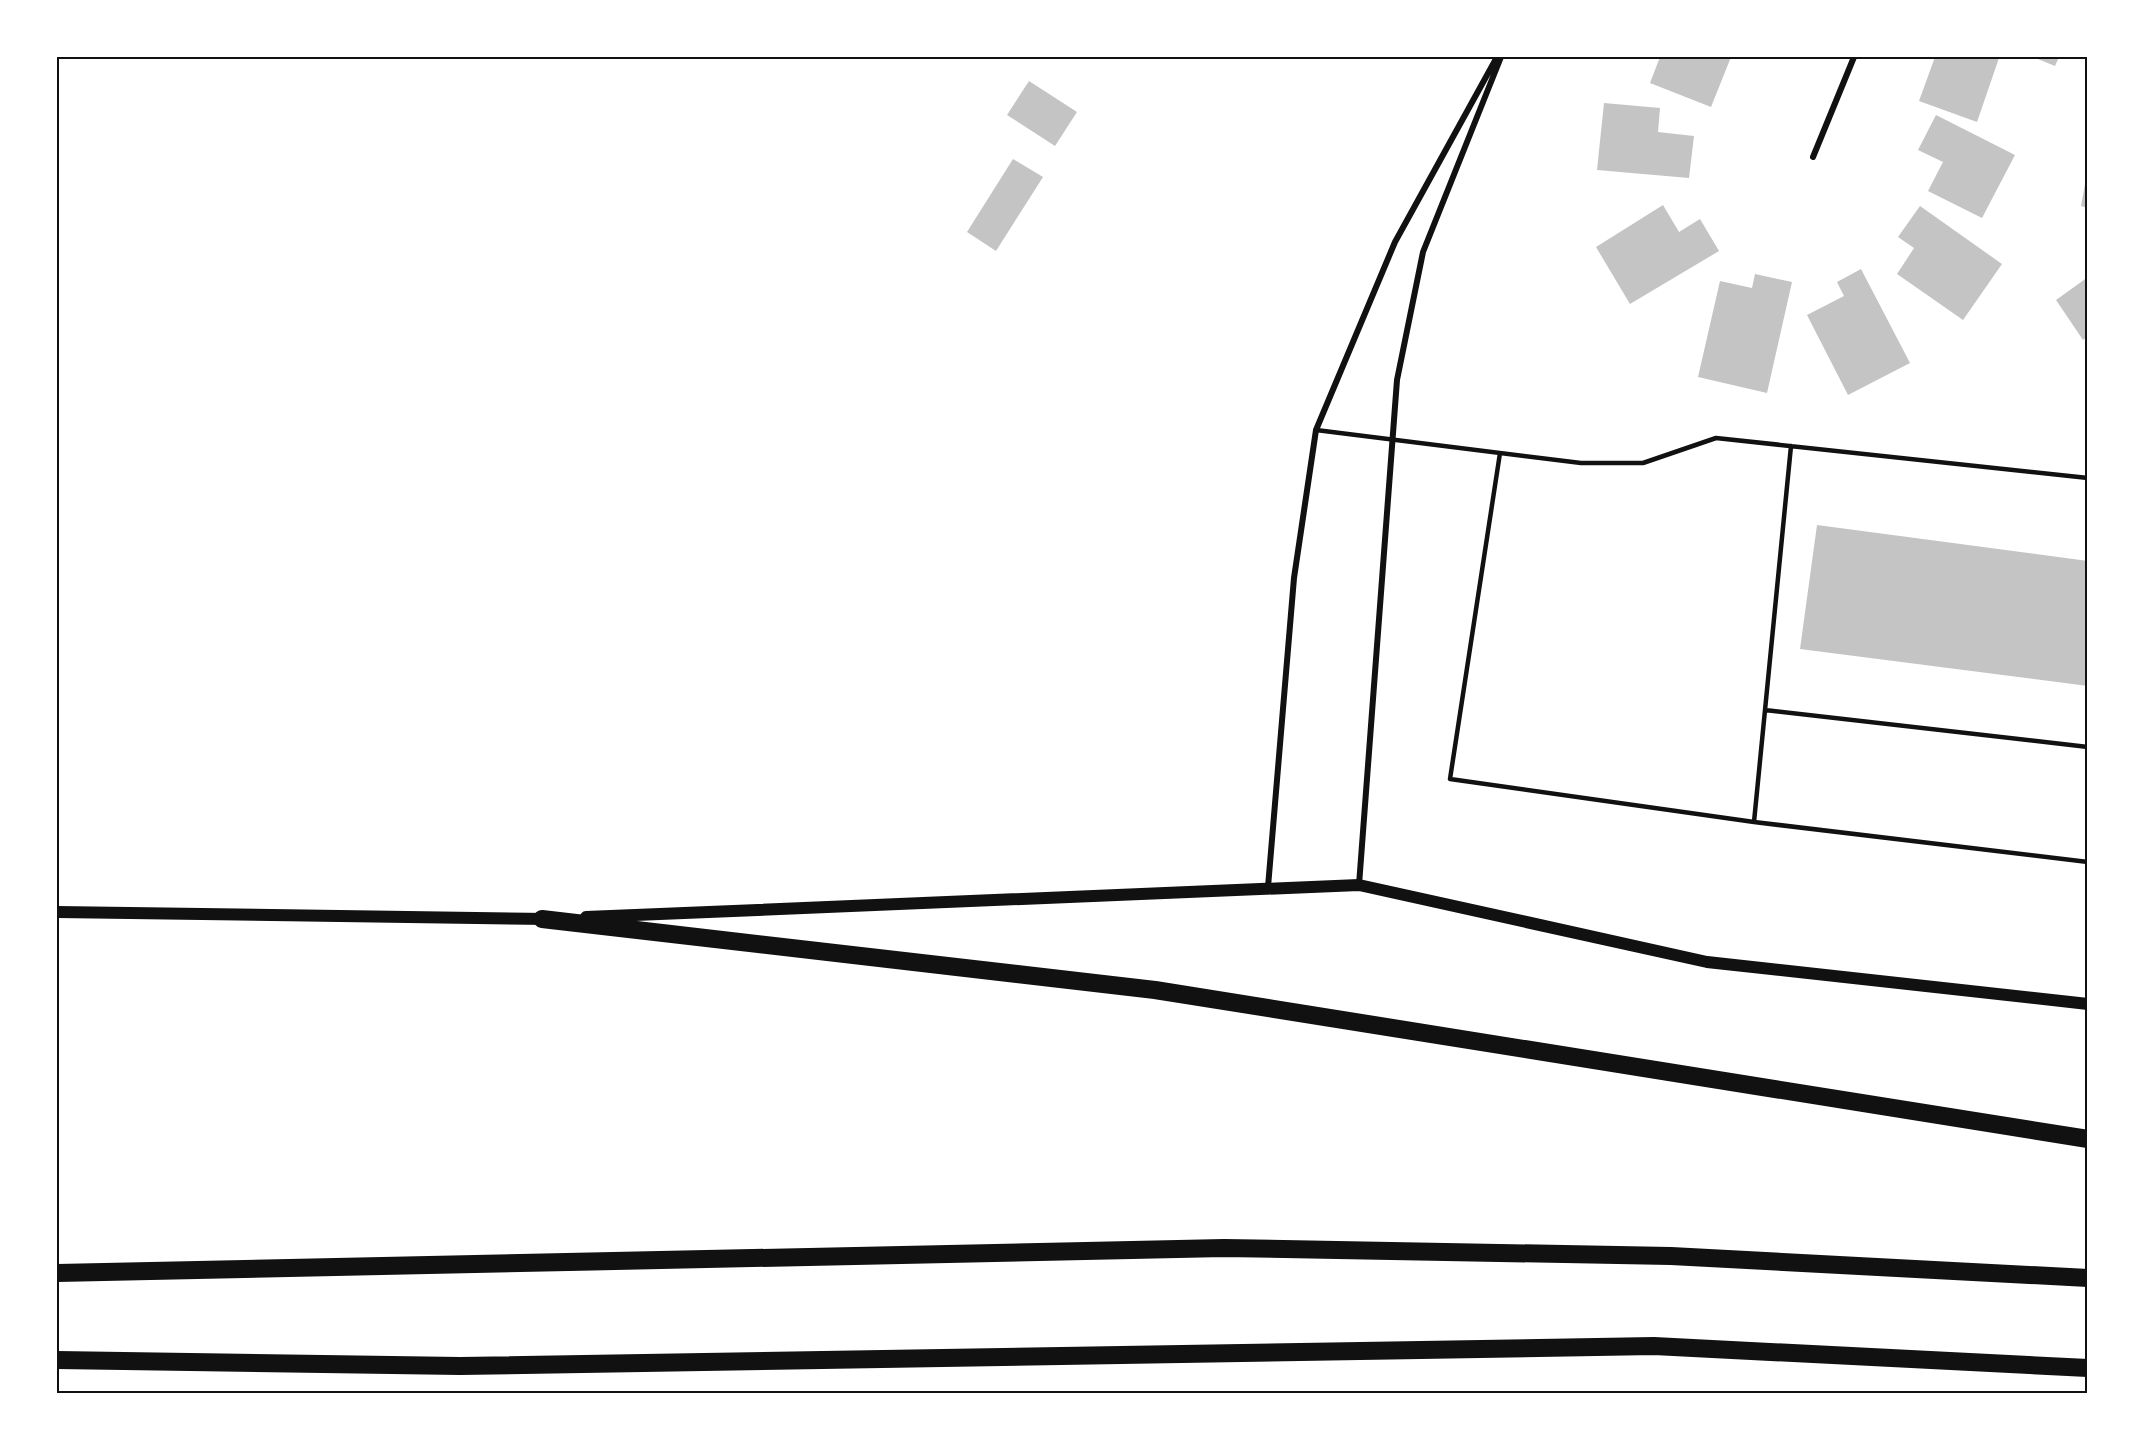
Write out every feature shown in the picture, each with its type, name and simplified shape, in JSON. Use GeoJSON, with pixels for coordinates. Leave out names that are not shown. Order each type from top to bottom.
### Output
{"type":"FeatureCollection","features":[{"type":"Feature","properties":{"kind":"highway"},"geometry":{"type":"LineString","coordinates":[[542,920],[1155,990],[2088,1139]]}},
{"type":"Feature","properties":{"kind":"highway"},"geometry":{"type":"LineString","coordinates":[[57,1273],[1224,1248],[1671,1256],[2088,1278]]}},
{"type":"Feature","properties":{"kind":"highway"},"geometry":{"type":"LineString","coordinates":[[57,1360],[460,1366],[1654,1346],[2088,1368]]}},
{"type":"Feature","properties":{"kind":"main road"},"geometry":{"type":"LineString","coordinates":[[57,912],[542,920],[1268,887],[1359,885],[1707,962],[2088,1004]]}},
{"type":"Feature","properties":{"kind":"street"},"geometry":{"type":"LineString","coordinates":[[1268,887],[1294,578],[1316,430],[1395,242],[1499,57]]}},
{"type":"Feature","properties":{"kind":"street"},"geometry":{"type":"LineString","coordinates":[[1359,885],[1397,380],[1423,252],[1499,57]]}},
{"type":"Feature","properties":{"kind":"street"},"geometry":{"type":"LineString","coordinates":[[1813,157],[1854,57]]}},
{"type":"Feature","properties":{"kind":"lane"},"geometry":{"type":"LineString","coordinates":[[1316,430],[1581,463],[1643,463],[1716,438],[2088,478]]}},
{"type":"Feature","properties":{"kind":"lane"},"geometry":{"type":"LineString","coordinates":[[1754,822],[1791,446]]}},
{"type":"Feature","properties":{"kind":"lane"},"geometry":{"type":"LineString","coordinates":[[1500,453],[1450,779],[1754,822],[2088,862]]}},
{"type":"Feature","properties":{"kind":"lane"},"geometry":{"type":"LineString","coordinates":[[1765,710],[2088,747]]}},
{"type":"Feature","properties":{"kind":"building"},"geometry":{"type":"Polygon","coordinates":[[[1660,57],[1731,57],[1711,107],[1650,83],[1660,57]]]}},
{"type":"Feature","properties":{"kind":"building"},"geometry":{"type":"Polygon","coordinates":[[[1935,57],[1999,58],[1977,122],[1919,101],[1935,57]]]}},
{"type":"Feature","properties":{"kind":"building"},"geometry":{"type":"Polygon","coordinates":[[[2033,57],[2059,57],[2055,66],[2033,57]]]}},
{"type":"Feature","properties":{"kind":"building"},"geometry":{"type":"Polygon","coordinates":[[[1029,81],[1077,112],[1055,146],[1007,115],[1029,81]]]}},
{"type":"Feature","properties":{"kind":"building"},"geometry":{"type":"Polygon","coordinates":[[[1604,103],[1660,108],[1658,132],[1694,136],[1689,178],[1597,170],[1604,103]]]}},
{"type":"Feature","properties":{"kind":"building"},"geometry":{"type":"Polygon","coordinates":[[[1936,115],[2015,155],[1982,218],[1928,191],[1943,162],[1918,150],[1936,115]]]}},
{"type":"Feature","properties":{"kind":"building"},"geometry":{"type":"Polygon","coordinates":[[[1013,159],[1043,177],[996,251],[967,232],[1013,159]]]}},
{"type":"Feature","properties":{"kind":"building"},"geometry":{"type":"Polygon","coordinates":[[[2088,173],[2088,208],[2081,206],[2088,173]]]}},
{"type":"Feature","properties":{"kind":"building"},"geometry":{"type":"Polygon","coordinates":[[[1663,205],[1679,232],[1700,219],[1719,251],[1630,304],[1596,247],[1663,205]]]}},
{"type":"Feature","properties":{"kind":"building"},"geometry":{"type":"Polygon","coordinates":[[[1920,206],[2002,264],[1963,320],[1897,274],[1914,248],[1898,237],[1920,206]]]}},
{"type":"Feature","properties":{"kind":"building"},"geometry":{"type":"Polygon","coordinates":[[[1861,269],[1910,363],[1848,395],[1807,315],[1844,296],[1837,282],[1861,269]]]}},
{"type":"Feature","properties":{"kind":"building"},"geometry":{"type":"Polygon","coordinates":[[[1755,274],[1792,282],[1767,393],[1698,377],[1720,281],[1752,288],[1755,274]]]}},
{"type":"Feature","properties":{"kind":"building"},"geometry":{"type":"Polygon","coordinates":[[[2088,277],[2088,336],[2083,340],[2056,300],[2088,277]]]}},
{"type":"Feature","properties":{"kind":"building"},"geometry":{"type":"Polygon","coordinates":[[[1817,525],[2088,561],[2088,686],[1800,649],[1817,525]]]}}]}
